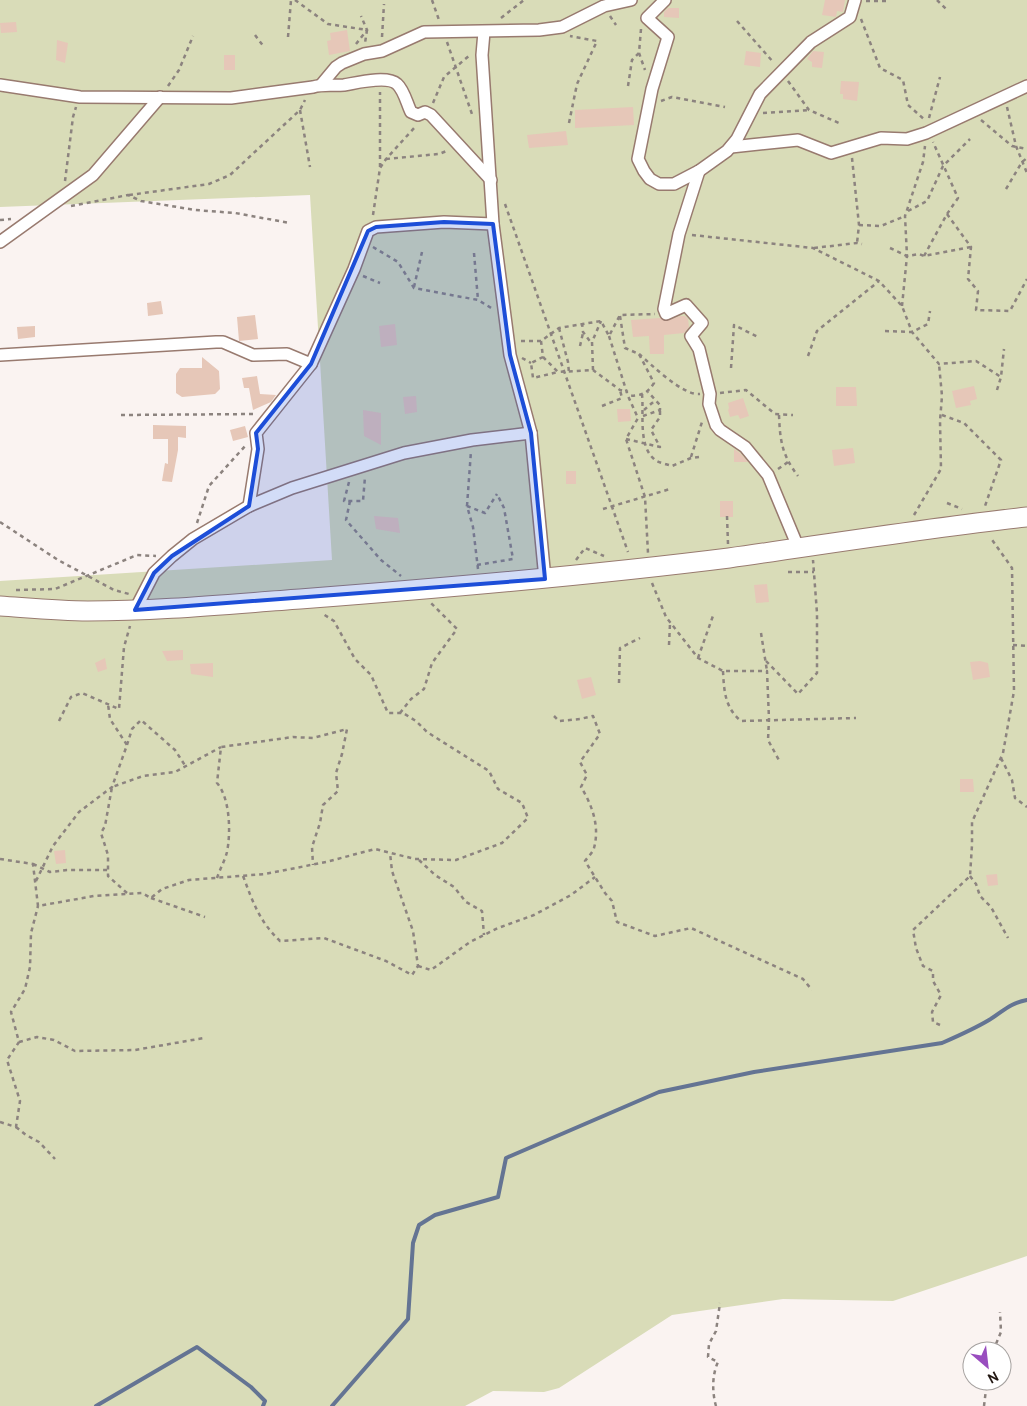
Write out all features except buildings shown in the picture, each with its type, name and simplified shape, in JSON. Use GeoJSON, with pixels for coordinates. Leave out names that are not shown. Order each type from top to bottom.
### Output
{"type":"FeatureCollection","features":[{"type":"Feature","properties":{"kind":"main road"},"geometry":{"type":"LineString","coordinates":[[5,598],[85,611],[138,603],[301,599],[480,586],[728,558],[1027,517]]}},
{"type":"Feature","properties":{"kind":"street"},"geometry":{"type":"LineString","coordinates":[[317,86],[342,63],[364,54],[382,51],[424,32],[484,32],[539,30],[562,27],[604,6],[632,0]]}},
{"type":"Feature","properties":{"kind":"street"},"geometry":{"type":"LineString","coordinates":[[665,0],[647,18],[668,37],[652,89],[638,159],[650,180],[659,184],[674,184],[699,170],[731,147],[760,94],[811,42],[850,17],[854,1]]}},
{"type":"Feature","properties":{"kind":"street"},"geometry":{"type":"LineString","coordinates":[[484,32],[482,56],[493,224],[510,356],[531,433],[545,579]]}},
{"type":"Feature","properties":{"kind":"street"},"geometry":{"type":"LineString","coordinates":[[0,85],[80,97],[231,98],[377,80],[396,83],[411,112],[418,115],[425,112],[431,115],[490,180]]}},
{"type":"Feature","properties":{"kind":"street"},"geometry":{"type":"LineString","coordinates":[[731,147],[798,140],[831,153],[881,138],[907,139],[926,133],[1027,86]]}},
{"type":"Feature","properties":{"kind":"street"},"geometry":{"type":"LineString","coordinates":[[0,242],[87,180],[99,169],[160,97]]}},
{"type":"Feature","properties":{"kind":"street"},"geometry":{"type":"LineString","coordinates":[[699,170],[679,234],[664,304],[666,314],[686,306],[702,323],[691,336],[700,349],[716,425],[720,430],[739,442],[768,475],[805,547]]}},
{"type":"Feature","properties":{"kind":"street"},"geometry":{"type":"LineString","coordinates":[[249,506],[258,449],[256,433],[311,364],[354,269],[368,231],[371,228],[444,222],[493,224]]}},
{"type":"Feature","properties":{"kind":"street"},"geometry":{"type":"LineString","coordinates":[[0,355],[223,342],[253,355],[287,354],[311,364]]}},
{"type":"Feature","properties":{"kind":"street"},"geometry":{"type":"LineString","coordinates":[[138,603],[154,573],[172,556],[192,539],[249,506],[292,488],[366,466],[404,452],[472,440],[531,433]]}},
{"type":"Feature","properties":{"kind":"path"},"geometry":{"type":"LineString","coordinates":[[288,37],[291,0]]}},
{"type":"Feature","properties":{"kind":"path"},"geometry":{"type":"LineString","coordinates":[[295,0],[328,24],[367,30],[364,54]]}},
{"type":"Feature","properties":{"kind":"path"},"geometry":{"type":"LineString","coordinates":[[432,0],[442,28]]}},
{"type":"Feature","properties":{"kind":"path"},"geometry":{"type":"LineString","coordinates":[[516,7],[517,0]]}},
{"type":"Feature","properties":{"kind":"path"},"geometry":{"type":"LineString","coordinates":[[484,32],[524,0]]}},
{"type":"Feature","properties":{"kind":"path"},"geometry":{"type":"LineString","coordinates":[[937,0],[947,10]]}},
{"type":"Feature","properties":{"kind":"path"},"geometry":{"type":"LineString","coordinates":[[854,1],[887,1]]}},
{"type":"Feature","properties":{"kind":"path"},"geometry":{"type":"LineString","coordinates":[[850,17],[861,19],[880,68],[903,80],[908,106],[928,123],[940,77]]}},
{"type":"Feature","properties":{"kind":"path"},"geometry":{"type":"LineString","coordinates":[[640,25],[639,53],[652,89]]}},
{"type":"Feature","properties":{"kind":"path"},"geometry":{"type":"LineString","coordinates":[[255,35],[264,47]]}},
{"type":"Feature","properties":{"kind":"path"},"geometry":{"type":"LineString","coordinates":[[160,97],[179,70],[193,36]]}},
{"type":"Feature","properties":{"kind":"path"},"geometry":{"type":"LineString","coordinates":[[445,37],[475,122]]}},
{"type":"Feature","properties":{"kind":"path"},"geometry":{"type":"LineString","coordinates":[[569,123],[577,84],[597,41]]}},
{"type":"Feature","properties":{"kind":"path"},"geometry":{"type":"LineString","coordinates":[[628,86],[632,60],[639,53]]}},
{"type":"Feature","properties":{"kind":"path"},"geometry":{"type":"LineString","coordinates":[[371,228],[380,168],[380,93],[377,80]]}},
{"type":"Feature","properties":{"kind":"path"},"geometry":{"type":"LineString","coordinates":[[45,210],[128,195],[209,184],[230,175],[300,110],[317,86]]}},
{"type":"Feature","properties":{"kind":"path"},"geometry":{"type":"LineString","coordinates":[[1004,96],[1016,146],[1027,173]]}},
{"type":"Feature","properties":{"kind":"path"},"geometry":{"type":"LineString","coordinates":[[62,197],[73,116],[80,97]]}},
{"type":"Feature","properties":{"kind":"path"},"geometry":{"type":"LineString","coordinates":[[649,105],[672,97],[725,107]]}},
{"type":"Feature","properties":{"kind":"path"},"geometry":{"type":"LineString","coordinates":[[300,110],[310,167]]}},
{"type":"Feature","properties":{"kind":"path"},"geometry":{"type":"LineString","coordinates":[[750,113],[809,110]]}},
{"type":"Feature","properties":{"kind":"path"},"geometry":{"type":"LineString","coordinates":[[972,112],[1012,146],[1027,149]]}},
{"type":"Feature","properties":{"kind":"path"},"geometry":{"type":"LineString","coordinates":[[924,256],[946,214],[958,198],[932,139],[926,133]]}},
{"type":"Feature","properties":{"kind":"path"},"geometry":{"type":"LineString","coordinates":[[902,306],[907,256],[905,216],[923,162],[926,133]]}},
{"type":"Feature","properties":{"kind":"path"},"geometry":{"type":"LineString","coordinates":[[906,212],[927,200],[943,166],[970,139]]}},
{"type":"Feature","properties":{"kind":"path"},"geometry":{"type":"LineString","coordinates":[[852,146],[859,225],[858,243]]}},
{"type":"Feature","properties":{"kind":"path"},"geometry":{"type":"LineString","coordinates":[[386,159],[439,154],[460,147]]}},
{"type":"Feature","properties":{"kind":"path"},"geometry":{"type":"LineString","coordinates":[[1006,188],[1022,162],[1027,158]]}},
{"type":"Feature","properties":{"kind":"path"},"geometry":{"type":"LineString","coordinates":[[380,168],[382,164]]}},
{"type":"Feature","properties":{"kind":"path"},"geometry":{"type":"LineString","coordinates":[[128,195],[141,201],[195,210],[235,213],[290,223]]}},
{"type":"Feature","properties":{"kind":"path"},"geometry":{"type":"LineString","coordinates":[[502,196],[628,552]]}},
{"type":"Feature","properties":{"kind":"path"},"geometry":{"type":"LineString","coordinates":[[946,214],[971,247],[968,279],[978,291],[976,310],[1010,311],[1027,279]]}},
{"type":"Feature","properties":{"kind":"path"},"geometry":{"type":"LineString","coordinates":[[859,225],[881,226],[905,216]]}},
{"type":"Feature","properties":{"kind":"path"},"geometry":{"type":"LineString","coordinates":[[679,234],[813,248],[862,244]]}},
{"type":"Feature","properties":{"kind":"path"},"geometry":{"type":"LineString","coordinates":[[890,248],[907,256],[919,254],[924,256],[971,247]]}},
{"type":"Feature","properties":{"kind":"path"},"geometry":{"type":"LineString","coordinates":[[813,248],[880,281],[902,306],[912,332],[939,364],[942,396],[942,415],[940,421],[941,469],[904,534]]}},
{"type":"Feature","properties":{"kind":"path"},"geometry":{"type":"LineString","coordinates":[[414,288],[422,252]]}},
{"type":"Feature","properties":{"kind":"path"},"geometry":{"type":"LineString","coordinates":[[386,254],[398,262],[414,288],[478,300],[474,253]]}},
{"type":"Feature","properties":{"kind":"path"},"geometry":{"type":"LineString","coordinates":[[354,269],[364,277],[380,283]]}},
{"type":"Feature","properties":{"kind":"path"},"geometry":{"type":"LineString","coordinates":[[808,356],[817,331],[880,281]]}},
{"type":"Feature","properties":{"kind":"path"},"geometry":{"type":"LineString","coordinates":[[885,330],[912,332],[928,324],[930,311]]}},
{"type":"Feature","properties":{"kind":"path"},"geometry":{"type":"LineString","coordinates":[[620,315],[666,314]]}},
{"type":"Feature","properties":{"kind":"path"},"geometry":{"type":"LineString","coordinates":[[609,336],[620,315]]}},
{"type":"Feature","properties":{"kind":"path"},"geometry":{"type":"LineString","coordinates":[[620,315],[625,348],[639,354],[669,380],[694,395],[710,399],[746,390],[775,414],[793,415]]}},
{"type":"Feature","properties":{"kind":"path"},"geometry":{"type":"LineString","coordinates":[[510,356],[515,353],[514,350],[522,340],[541,341],[559,328],[601,320]]}},
{"type":"Feature","properties":{"kind":"path"},"geometry":{"type":"LineString","coordinates":[[601,320],[609,336],[638,418],[626,439],[645,497],[651,581],[666,617],[698,658],[723,671],[767,671]]}},
{"type":"Feature","properties":{"kind":"path"},"geometry":{"type":"LineString","coordinates":[[593,370],[592,344],[601,320]]}},
{"type":"Feature","properties":{"kind":"path"},"geometry":{"type":"LineString","coordinates":[[582,323],[584,332],[592,344]]}},
{"type":"Feature","properties":{"kind":"path"},"geometry":{"type":"LineString","coordinates":[[731,368],[734,326],[758,337]]}},
{"type":"Feature","properties":{"kind":"path"},"geometry":{"type":"LineString","coordinates":[[559,328],[569,373]]}},
{"type":"Feature","properties":{"kind":"path"},"geometry":{"type":"LineString","coordinates":[[580,346],[584,332]]}},
{"type":"Feature","properties":{"kind":"path"},"geometry":{"type":"LineString","coordinates":[[541,341],[543,357],[558,372]]}},
{"type":"Feature","properties":{"kind":"path"},"geometry":{"type":"LineString","coordinates":[[998,390],[1004,349]]}},
{"type":"Feature","properties":{"kind":"path"},"geometry":{"type":"LineString","coordinates":[[543,357],[531,363],[533,378],[558,372],[569,373],[593,370],[628,394],[642,394],[648,392],[654,383],[639,354]]}},
{"type":"Feature","properties":{"kind":"path"},"geometry":{"type":"LineString","coordinates":[[939,364],[976,361],[1001,376]]}},
{"type":"Feature","properties":{"kind":"path"},"geometry":{"type":"LineString","coordinates":[[602,406],[622,398],[620,390]]}},
{"type":"Feature","properties":{"kind":"path"},"geometry":{"type":"LineString","coordinates":[[626,439],[660,447],[651,430],[660,417],[660,405],[648,392]]}},
{"type":"Feature","properties":{"kind":"path"},"geometry":{"type":"LineString","coordinates":[[642,394],[642,426],[645,444],[654,459],[672,466],[698,457]]}},
{"type":"Feature","properties":{"kind":"path"},"geometry":{"type":"LineString","coordinates":[[691,458],[710,399]]}},
{"type":"Feature","properties":{"kind":"path"},"geometry":{"type":"LineString","coordinates":[[643,410],[652,403],[657,402]]}},
{"type":"Feature","properties":{"kind":"path"},"geometry":{"type":"LineString","coordinates":[[643,416],[660,410]]}},
{"type":"Feature","properties":{"kind":"path"},"geometry":{"type":"LineString","coordinates":[[121,415],[259,414]]}},
{"type":"Feature","properties":{"kind":"path"},"geometry":{"type":"LineString","coordinates":[[779,415],[780,438],[788,462],[798,476]]}},
{"type":"Feature","properties":{"kind":"path"},"geometry":{"type":"LineString","coordinates":[[942,415],[964,423],[1001,460],[980,522],[1012,568],[1014,691],[1001,758],[972,822],[970,876],[976,884],[980,896],[991,907],[1008,938]]}},
{"type":"Feature","properties":{"kind":"path"},"geometry":{"type":"LineString","coordinates":[[192,539],[209,486],[256,433]]}},
{"type":"Feature","properties":{"kind":"path"},"geometry":{"type":"LineString","coordinates":[[472,440],[467,506],[473,527],[480,586]]}},
{"type":"Feature","properties":{"kind":"path"},"geometry":{"type":"LineString","coordinates":[[353,470],[353,474],[346,487],[344,501],[363,501],[366,466]]}},
{"type":"Feature","properties":{"kind":"path"},"geometry":{"type":"LineString","coordinates":[[603,509],[670,489]]}},
{"type":"Feature","properties":{"kind":"path"},"geometry":{"type":"LineString","coordinates":[[467,506],[485,513],[498,494],[504,508],[513,559],[478,565]]}},
{"type":"Feature","properties":{"kind":"path"},"geometry":{"type":"LineString","coordinates":[[350,501],[346,520],[381,560],[418,590],[456,629],[432,663],[424,688],[411,699],[400,713]]}},
{"type":"Feature","properties":{"kind":"path"},"geometry":{"type":"LineString","coordinates":[[727,516],[728,558]]}},
{"type":"Feature","properties":{"kind":"path"},"geometry":{"type":"LineString","coordinates":[[0,522],[58,560],[138,603],[124,647],[118,709],[82,693],[71,697],[59,721]]}},
{"type":"Feature","properties":{"kind":"path"},"geometry":{"type":"LineString","coordinates":[[766,662],[798,694],[817,673],[817,613],[814,572],[805,547]]}},
{"type":"Feature","properties":{"kind":"path"},"geometry":{"type":"LineString","coordinates":[[5,598],[54,590],[137,555],[172,556]]}},
{"type":"Feature","properties":{"kind":"path"},"geometry":{"type":"LineString","coordinates":[[788,572],[814,572]]}},
{"type":"Feature","properties":{"kind":"path"},"geometry":{"type":"LineString","coordinates":[[151,898],[162,889],[189,880],[264,874],[313,865],[375,849],[418,859],[456,860],[502,843],[528,818],[522,802],[498,789],[489,771],[427,732],[416,721],[400,713],[388,713],[371,675],[355,659],[334,621],[301,599]]}},
{"type":"Feature","properties":{"kind":"path"},"geometry":{"type":"LineString","coordinates":[[698,658],[714,613]]}},
{"type":"Feature","properties":{"kind":"path"},"geometry":{"type":"LineString","coordinates":[[669,645],[670,622]]}},
{"type":"Feature","properties":{"kind":"path"},"geometry":{"type":"LineString","coordinates":[[761,633],[767,671],[768,740],[780,762]]}},
{"type":"Feature","properties":{"kind":"path"},"geometry":{"type":"LineString","coordinates":[[619,683],[620,648],[640,638]]}},
{"type":"Feature","properties":{"kind":"path"},"geometry":{"type":"LineString","coordinates":[[1013,645],[1027,646]]}},
{"type":"Feature","properties":{"kind":"path"},"geometry":{"type":"LineString","coordinates":[[723,671],[724,690],[732,714],[741,721],[856,718]]}},
{"type":"Feature","properties":{"kind":"path"},"geometry":{"type":"LineString","coordinates":[[108,704],[110,719],[127,745]]}},
{"type":"Feature","properties":{"kind":"path"},"geometry":{"type":"LineString","coordinates":[[554,716],[559,720],[593,716],[600,734],[580,762],[587,775],[581,787],[589,800],[596,820],[594,850],[585,860],[612,901],[616,922],[655,936],[691,928],[803,979],[812,990]]}},
{"type":"Feature","properties":{"kind":"path"},"geometry":{"type":"LineString","coordinates":[[128,894],[108,876],[108,855],[101,833],[105,826],[112,787],[132,729],[141,720],[176,750],[186,767]]}},
{"type":"Feature","properties":{"kind":"path"},"geometry":{"type":"LineString","coordinates":[[35,882],[52,846],[79,812],[112,787],[143,776],[175,772],[221,747],[293,737],[313,738],[347,729],[336,773],[338,791],[324,805],[312,847],[313,865]]}},
{"type":"Feature","properties":{"kind":"path"},"geometry":{"type":"LineString","coordinates":[[217,878],[227,851],[229,811],[222,789],[217,783],[221,747]]}},
{"type":"Feature","properties":{"kind":"path"},"geometry":{"type":"LineString","coordinates":[[1001,758],[1012,780],[1015,798],[1027,807]]}},
{"type":"Feature","properties":{"kind":"path"},"geometry":{"type":"LineString","coordinates":[[244,876],[256,909],[268,929],[280,941],[324,938],[386,961],[412,975],[418,966],[414,931],[392,871],[390,853]]}},
{"type":"Feature","properties":{"kind":"path"},"geometry":{"type":"LineString","coordinates":[[0,858],[34,864],[50,872],[108,870]]}},
{"type":"Feature","properties":{"kind":"path"},"geometry":{"type":"LineString","coordinates":[[418,859],[435,875],[454,887],[466,902],[482,910],[484,935]]}},
{"type":"Feature","properties":{"kind":"path"},"geometry":{"type":"LineString","coordinates":[[19,1042],[11,1012],[25,989],[30,968],[31,933],[38,906],[34,864]]}},
{"type":"Feature","properties":{"kind":"path"},"geometry":{"type":"LineString","coordinates":[[940,1025],[933,1022],[932,1012],[941,995],[933,981],[933,971],[923,966],[916,948],[913,930],[970,876]]}},
{"type":"Feature","properties":{"kind":"path"},"geometry":{"type":"LineString","coordinates":[[418,966],[431,970],[470,942],[498,928],[534,915],[571,895],[595,877]]}},
{"type":"Feature","properties":{"kind":"path"},"geometry":{"type":"LineString","coordinates":[[38,906],[94,896],[142,892],[151,898],[205,917]]}},
{"type":"Feature","properties":{"kind":"path"},"geometry":{"type":"LineString","coordinates":[[16,1127],[20,1101],[7,1060],[19,1042],[37,1037],[54,1040],[75,1051],[135,1050],[204,1038]]}},
{"type":"Feature","properties":{"kind":"path"},"geometry":{"type":"LineString","coordinates":[[0,1122],[16,1127],[38,1142],[55,1159]]}},
{"type":"Feature","properties":{"kind":"path"},"geometry":{"type":"LineString","coordinates":[[716,1406],[713,1398],[714,1371],[718,1362],[708,1357],[708,1344],[716,1331],[720,1303]]}},
{"type":"Feature","properties":{"kind":"path"},"geometry":{"type":"LineString","coordinates":[[998,1341],[1001,1332],[1000,1312]]}},
{"type":"Feature","properties":{"kind":"path"},"geometry":{"type":"LineString","coordinates":[[984,1406],[986,1391]]}},
{"type":"Feature","properties":{"kind":"highlighted area"},"geometry":{"type":"Polygon","coordinates":[[[444,222],[493,224],[510,355],[531,433],[545,579],[135,610],[154,573],[172,556],[249,506],[258,449],[256,433],[311,364],[368,231],[376,227],[444,222]]]}},
{"type":"Feature","properties":{"kind":"green space"},"geometry":{"type":"Polygon","coordinates":[[[0,0],[1027,0],[1027,1256],[893,1301],[783,1299],[672,1315],[559,1388],[544,1392],[493,1391],[465,1406],[0,1406],[0,581],[332,560],[310,195],[0,207],[0,0]]]}},
{"type":"Feature","properties":{"kind":"waterway"},"geometry":{"type":"LineString","coordinates":[[332,1406],[408,1319],[413,1243],[419,1225],[435,1215],[498,1197],[506,1158],[659,1092],[754,1072],[942,1043],[983,1023],[1011,1006],[1027,1000]]}},
{"type":"Feature","properties":{"kind":"waterway"},"geometry":{"type":"LineString","coordinates":[[96,1406],[197,1347],[251,1387],[265,1401],[263,1406]]}}]}
